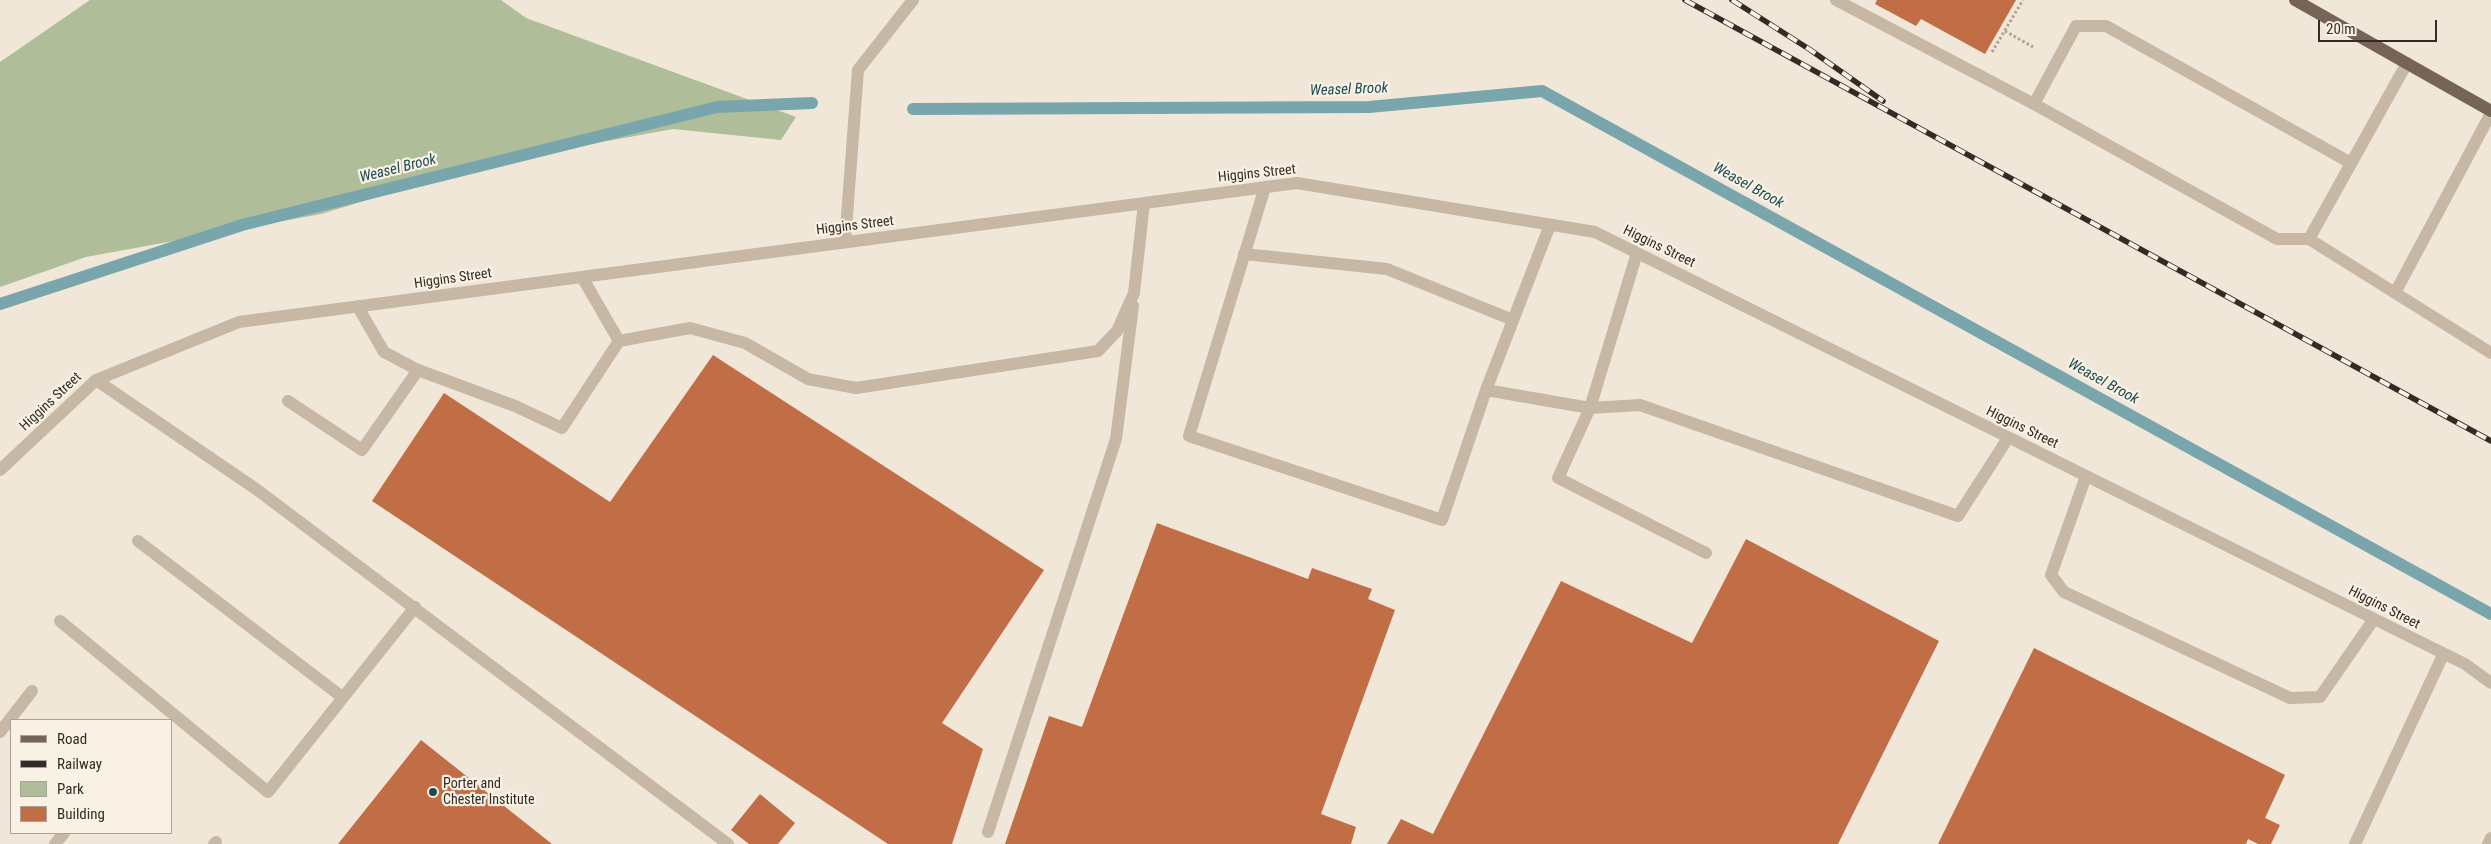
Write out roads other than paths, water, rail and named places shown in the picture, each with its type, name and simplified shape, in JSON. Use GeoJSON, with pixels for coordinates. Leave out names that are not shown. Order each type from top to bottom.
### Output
{"type":"FeatureCollection","features":[{"type":"Feature","properties":{"kind":"main road"},"geometry":{"type":"LineString","coordinates":[[2295,0],[2491,112]]}},
{"type":"Feature","properties":{"kind":"street"},"geometry":{"type":"LineString","coordinates":[[845,242],[858,70],[914,0]]}},
{"type":"Feature","properties":{"kind":"street"},"geometry":{"type":"LineString","coordinates":[[1836,0],[2034,104],[2277,239],[2309,240],[2491,353]]}},
{"type":"Feature","properties":{"kind":"street"},"geometry":{"type":"LineString","coordinates":[[2034,104],[2076,26],[2106,26],[2351,163]]}},
{"type":"Feature","properties":{"kind":"street"},"geometry":{"type":"LineString","coordinates":[[2309,240],[2407,63]]}},
{"type":"Feature","properties":{"kind":"street"},"geometry":{"type":"LineString","coordinates":[[2395,293],[2491,112]]}},
{"type":"Feature","properties":{"kind":"street","name":"Higgins Street"},"geometry":{"type":"LineString","coordinates":[[0,470],[96,380],[238,322],[1297,183],[1595,232],[2443,655],[2465,664],[2491,683]]}},
{"type":"Feature","properties":{"kind":"street"},"geometry":{"type":"LineString","coordinates":[[1265,187],[1189,436],[1442,520],[1486,390],[1550,225]]}},
{"type":"Feature","properties":{"kind":"street"},"geometry":{"type":"LineString","coordinates":[[988,832],[1116,439],[1144,203]]}},
{"type":"Feature","properties":{"kind":"street"},"geometry":{"type":"LineString","coordinates":[[1637,253],[1590,408],[1558,478],[1706,553]]}},
{"type":"Feature","properties":{"kind":"street"},"geometry":{"type":"LineString","coordinates":[[1244,254],[1387,269],[1513,320]]}},
{"type":"Feature","properties":{"kind":"street"},"geometry":{"type":"LineString","coordinates":[[582,277],[620,341]]}},
{"type":"Feature","properties":{"kind":"street"},"geometry":{"type":"LineString","coordinates":[[358,306],[384,352],[418,370],[515,406],[562,428],[620,341],[690,328],[744,342],[808,379],[856,388],[1098,351],[1116,331],[1134,293]]}},
{"type":"Feature","properties":{"kind":"street"},"geometry":{"type":"LineString","coordinates":[[288,401],[362,450],[418,370]]}},
{"type":"Feature","properties":{"kind":"street"},"geometry":{"type":"LineString","coordinates":[[96,380],[256,490],[415,607],[728,844]]}},
{"type":"Feature","properties":{"kind":"street"},"geometry":{"type":"LineString","coordinates":[[1486,390],[1590,408],[1640,405],[1958,516],[2008,438]]}},
{"type":"Feature","properties":{"kind":"street"},"geometry":{"type":"LineString","coordinates":[[2086,476],[2051,575],[2064,592],[2290,698],[2320,697],[2374,619]]}},
{"type":"Feature","properties":{"kind":"street"},"geometry":{"type":"LineString","coordinates":[[138,541],[342,697]]}},
{"type":"Feature","properties":{"kind":"street"},"geometry":{"type":"LineString","coordinates":[[60,621],[268,792],[415,607]]}},
{"type":"Feature","properties":{"kind":"street"},"geometry":{"type":"LineString","coordinates":[[2354,844],[2443,655]]}},
{"type":"Feature","properties":{"kind":"street"},"geometry":{"type":"LineString","coordinates":[[10,719],[32,691]]}},
{"type":"Feature","properties":{"kind":"street"},"geometry":{"type":"LineString","coordinates":[[0,732],[10,719]]}},
{"type":"Feature","properties":{"kind":"street"},"geometry":{"type":"LineString","coordinates":[[54,844],[63,834]]}},
{"type":"Feature","properties":{"kind":"street"},"geometry":{"type":"LineString","coordinates":[[2488,844],[2491,838]]}},
{"type":"Feature","properties":{"kind":"waterway","name":"Weasel Brook"},"geometry":{"type":"LineString","coordinates":[[913,109],[1369,107],[1542,91],[2491,614]]}},
{"type":"Feature","properties":{"kind":"waterway","name":"Weasel Brook"},"geometry":{"type":"LineString","coordinates":[[0,304],[242,225],[717,107],[812,103]]}},
{"type":"Feature","properties":{"kind":"railway"},"geometry":{"type":"LineString","coordinates":[[1685,0],[2491,441]]}},
{"type":"Feature","properties":{"kind":"railway"},"geometry":{"type":"LineString","coordinates":[[1732,0],[1809,49],[1883,101]]}},
{"type":"Feature","properties":{"kind":"place","name":"Porter and Chester Institute"},"geometry":{"type":"Point","coordinates":[433,792]}}]}
